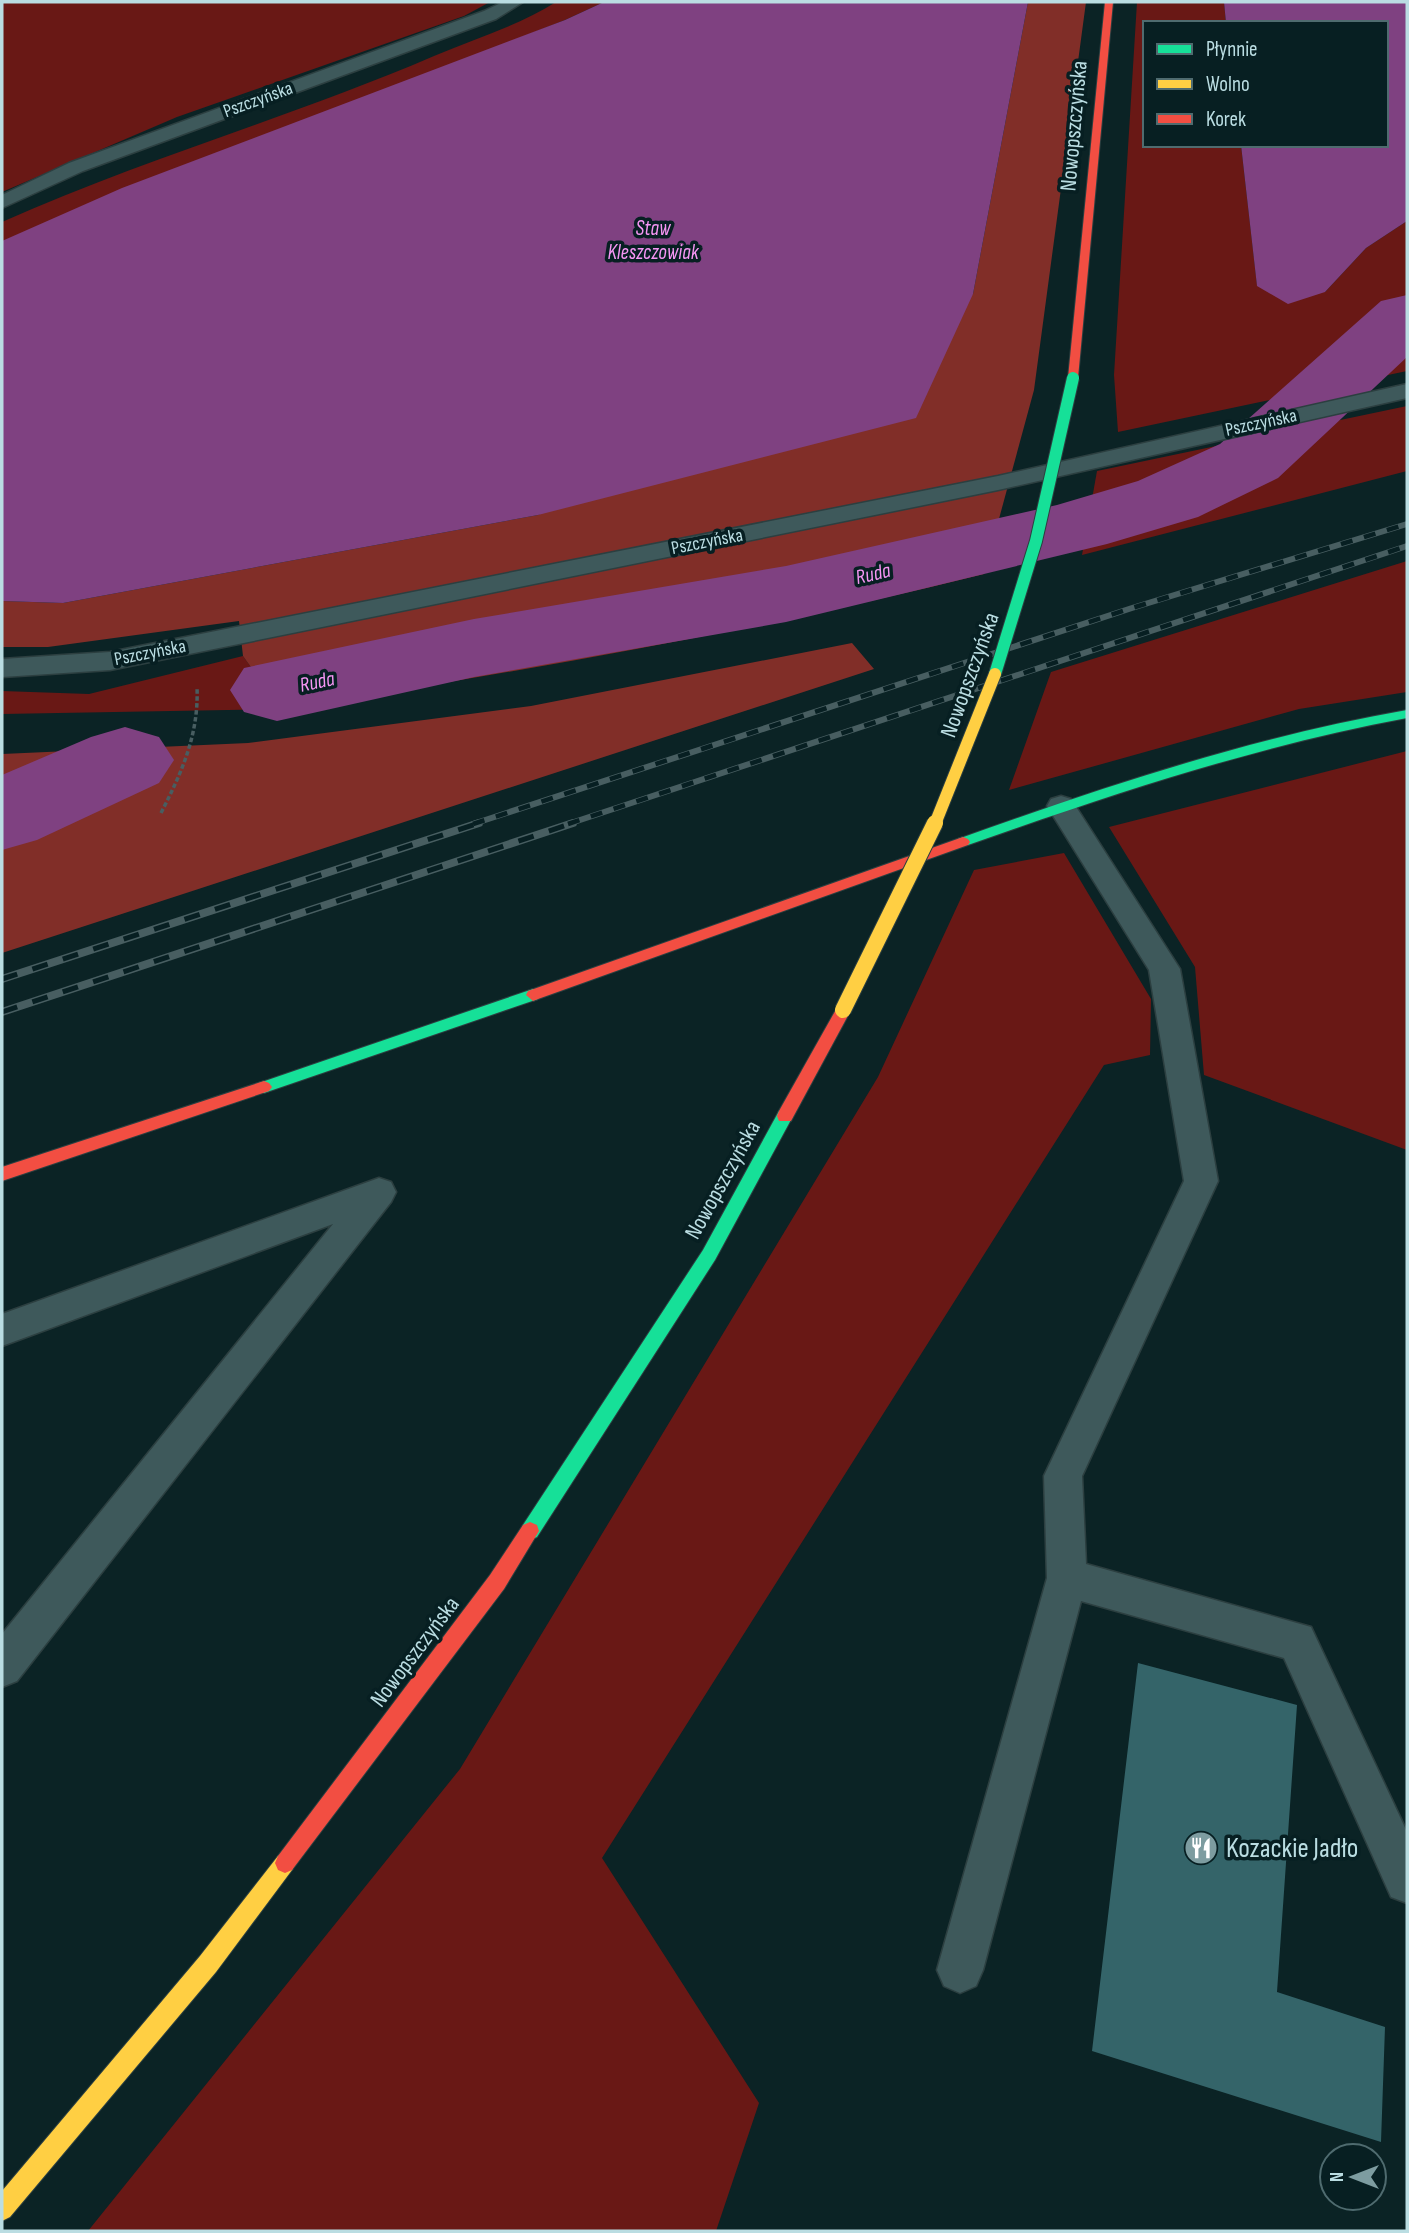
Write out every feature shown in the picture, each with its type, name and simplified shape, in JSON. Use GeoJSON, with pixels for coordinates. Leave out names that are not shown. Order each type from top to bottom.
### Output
{"type":"FeatureCollection","features":[{"type":"Feature","properties":{"kind":"main road","name":"Nowopszczyńska"},"geometry":{"type":"LineString","coordinates":[[2,2209],[208,1964],[497,1582],[709,1255],[902,898],[945,806],[1001,661],[1034,555],[1073,378],[1109,2]]}},
{"type":"Feature","properties":{"kind":"main road"},"geometry":{"type":"LineString","coordinates":[[2,1174],[406,1040],[1183,765],[1342,724],[1407,714]]}},
{"type":"Feature","properties":{"kind":"lane","name":"Pszczyńska"},"geometry":{"type":"LineString","coordinates":[[2,202],[76,167],[490,15],[514,2]]}},
{"type":"Feature","properties":{"kind":"lane","name":"Pszczyńska"},"geometry":{"type":"LineString","coordinates":[[2,668],[110,661],[192,645],[998,484],[1407,391]]}},
{"type":"Feature","properties":{"kind":"lane"},"geometry":{"type":"LineString","coordinates":[[960,1970],[1067,1578],[1063,1476],[1201,1181],[1164,969],[1061,806]]}},
{"type":"Feature","properties":{"kind":"lane"},"geometry":{"type":"LineString","coordinates":[[2,1331],[379,1192],[2,1666]]}},
{"type":"Feature","properties":{"kind":"lane"},"geometry":{"type":"LineString","coordinates":[[1067,1578],[1297,1641],[1407,1881]]}},
{"type":"Feature","properties":{"kind":"path"},"geometry":{"type":"LineString","coordinates":[[161,813],[185,766],[195,726],[198,693],[192,645]]}},
{"type":"Feature","properties":{"kind":"shaded area"},"geometry":{"type":"Polygon","coordinates":[[[2,2],[490,2],[464,16],[177,117],[2,192],[2,2]]]}},
{"type":"Feature","properties":{"kind":"shaded area"},"geometry":{"type":"Polygon","coordinates":[[[556,2],[604,2],[565,20],[2,242],[2,222],[55,199],[380,78],[512,25],[556,2]]]}},
{"type":"Feature","properties":{"kind":"shaded area"},"geometry":{"type":"Polygon","coordinates":[[[1028,2],[1086,2],[1034,390],[984,574],[809,614],[634,649],[281,709],[243,656],[239,621],[48,647],[2,647],[2,601],[63,603],[538,515],[973,294],[1028,2]]]}},
{"type":"Feature","properties":{"kind":"shaded area"},"geometry":{"type":"Polygon","coordinates":[[[1137,2],[1224,2],[1226,21],[1143,21],[1143,147],[1241,147],[1257,285],[1325,292],[1366,248],[1407,221],[1407,371],[1118,432],[1114,375],[1137,2]]]}},
{"type":"Feature","properties":{"kind":"shaded area"},"geometry":{"type":"Polygon","coordinates":[[[1407,406],[1407,471],[1082,555],[1097,471],[1407,406]]]}},
{"type":"Feature","properties":{"kind":"shaded area"},"geometry":{"type":"Polygon","coordinates":[[[1407,561],[1407,692],[1299,709],[1009,790],[1051,672],[1407,561]]]}},
{"type":"Feature","properties":{"kind":"shaded area"},"geometry":{"type":"Polygon","coordinates":[[[852,643],[874,669],[2,953],[2,754],[248,743],[531,706],[852,643]]]}},
{"type":"Feature","properties":{"kind":"shaded area"},"geometry":{"type":"Polygon","coordinates":[[[243,656],[281,709],[2,714],[2,691],[89,694],[243,656]]]}},
{"type":"Feature","properties":{"kind":"shaded area"},"geometry":{"type":"Polygon","coordinates":[[[1407,751],[1407,1150],[1204,1075],[1195,967],[1109,827],[1407,751]]]}},
{"type":"Feature","properties":{"kind":"shaded area"},"geometry":{"type":"Polygon","coordinates":[[[1064,853],[1151,999],[1150,1055],[1104,1065],[602,1858],[759,2103],[716,2231],[88,2231],[460,1769],[878,1077],[974,870],[1064,853]]]}},
{"type":"Feature","properties":{"kind":"water","name":"Staw Kleszczowiak"},"geometry":{"type":"Polygon","coordinates":[[[604,2],[1028,2],[973,294],[916,418],[538,515],[63,603],[2,601],[2,241],[122,188],[565,20],[604,2]]]}},
{"type":"Feature","properties":{"kind":"water"},"geometry":{"type":"Polygon","coordinates":[[[1224,2],[1407,2],[1407,221],[1366,248],[1325,292],[1288,304],[1257,286],[1241,147],[1388,147],[1388,21],[1226,21],[1224,2]]]}},
{"type":"Feature","properties":{"kind":"building","name":"Kozackie Jadło"},"geometry":{"type":"Polygon","coordinates":[[[1138,1663],[1297,1705],[1277,1992],[1385,2027],[1381,2142],[1092,2051],[1138,1663]]]}},
{"type":"Feature","properties":{"kind":"waterway","name":"Ruda"},"geometry":{"type":"LineString","coordinates":[[277,690],[474,648],[786,594],[1077,526],[1168,499],[1249,461],[1407,317]]}},
{"type":"Feature","properties":{"kind":"waterway","name":"Ruda"},"geometry":{"type":"LineString","coordinates":[[2,815],[125,760]]}},
{"type":"Feature","properties":{"kind":"railway"},"geometry":{"type":"LineString","coordinates":[[473,824],[1132,608],[1407,524]]}},
{"type":"Feature","properties":{"kind":"railway"},"geometry":{"type":"LineString","coordinates":[[568,824],[1407,546]]}},
{"type":"Feature","properties":{"kind":"railway"},"geometry":{"type":"LineString","coordinates":[[2,979],[479,823]]}},
{"type":"Feature","properties":{"kind":"railway"},"geometry":{"type":"LineString","coordinates":[[2,1012],[573,823]]}},
{"type":"Feature","properties":{"kind":"traffic: fast"},"geometry":{"type":"LineString","coordinates":[[995,674],[1036,541],[1073,378]]}},
{"type":"Feature","properties":{"kind":"traffic: fast"},"geometry":{"type":"LineString","coordinates":[[963,842],[1072,803],[1237,751],[1350,724],[1407,714]]}},
{"type":"Feature","properties":{"kind":"traffic: fast"},"geometry":{"type":"LineString","coordinates":[[264,1087],[533,995]]}},
{"type":"Feature","properties":{"kind":"traffic: fast"},"geometry":{"type":"LineString","coordinates":[[530,1531],[709,1255],[785,1116]]}},
{"type":"Feature","properties":{"kind":"traffic: slow"},"geometry":{"type":"LineString","coordinates":[[843,1010],[906,886],[944,803],[995,674]]}},
{"type":"Feature","properties":{"kind":"traffic: slow"},"geometry":{"type":"LineString","coordinates":[[2,2209],[208,1964],[285,1863]]}},
{"type":"Feature","properties":{"kind":"traffic: jam"},"geometry":{"type":"LineString","coordinates":[[1073,378],[1109,2]]}},
{"type":"Feature","properties":{"kind":"traffic: jam"},"geometry":{"type":"LineString","coordinates":[[533,995],[963,842]]}},
{"type":"Feature","properties":{"kind":"traffic: jam"},"geometry":{"type":"LineString","coordinates":[[785,1116],[843,1010]]}},
{"type":"Feature","properties":{"kind":"traffic: jam"},"geometry":{"type":"LineString","coordinates":[[2,1174],[264,1087]]}},
{"type":"Feature","properties":{"kind":"traffic: jam"},"geometry":{"type":"LineString","coordinates":[[285,1863],[497,1582],[530,1531]]}},
{"type":"Feature","properties":{"kind":"place","name":"Kozackie Jadło"},"geometry":{"type":"Point","coordinates":[1201,1848]}}]}
